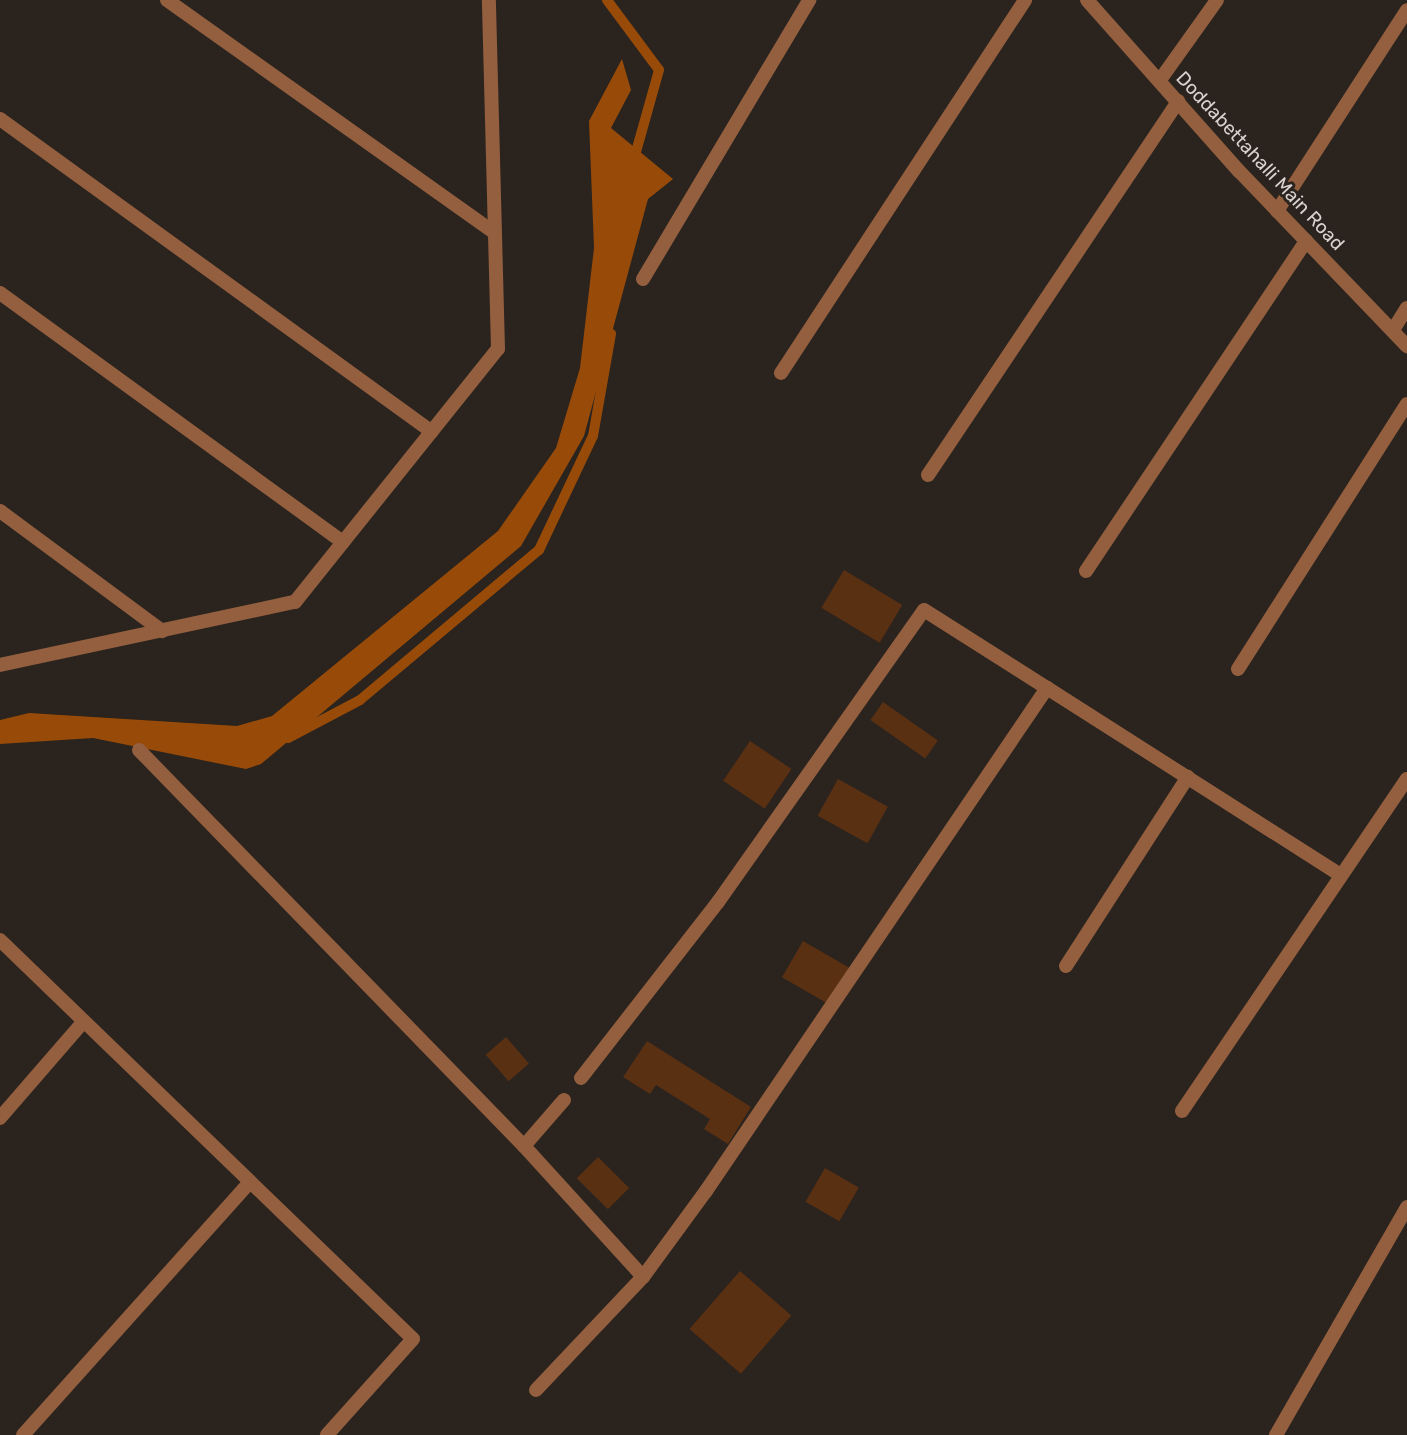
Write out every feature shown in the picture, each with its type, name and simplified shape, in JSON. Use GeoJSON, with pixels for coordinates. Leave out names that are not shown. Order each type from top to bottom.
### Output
{"type":"FeatureCollection","features":[{"type":"Feature","properties":{"kind":"street"},"geometry":{"type":"LineString","coordinates":[[167,0],[495,233]]}},
{"type":"Feature","properties":{"kind":"street"},"geometry":{"type":"LineString","coordinates":[[0,665],[295,603],[498,349],[489,0]]}},
{"type":"Feature","properties":{"kind":"street"},"geometry":{"type":"LineString","coordinates":[[643,279],[809,0]]}},
{"type":"Feature","properties":{"kind":"street"},"geometry":{"type":"LineString","coordinates":[[781,373],[1025,0]]}},
{"type":"Feature","properties":{"kind":"street","name":"Doddabettahalli Main Road"},"geometry":{"type":"LineString","coordinates":[[1087,0],[1277,211],[1407,346]]}},
{"type":"Feature","properties":{"kind":"street"},"geometry":{"type":"LineString","coordinates":[[1160,80],[1217,0]]}},
{"type":"Feature","properties":{"kind":"street"},"geometry":{"type":"LineString","coordinates":[[1277,211],[1407,10]]}},
{"type":"Feature","properties":{"kind":"street"},"geometry":{"type":"LineString","coordinates":[[928,475],[1178,101]]}},
{"type":"Feature","properties":{"kind":"street"},"geometry":{"type":"LineString","coordinates":[[0,119],[432,432]]}},
{"type":"Feature","properties":{"kind":"street"},"geometry":{"type":"LineString","coordinates":[[1086,571],[1306,241]]}},
{"type":"Feature","properties":{"kind":"street"},"geometry":{"type":"LineString","coordinates":[[0,293],[344,542]]}},
{"type":"Feature","properties":{"kind":"street"},"geometry":{"type":"LineString","coordinates":[[1393,330],[1407,308]]}},
{"type":"Feature","properties":{"kind":"street"},"geometry":{"type":"LineString","coordinates":[[1238,669],[1407,404]]}},
{"type":"Feature","properties":{"kind":"street"},"geometry":{"type":"LineString","coordinates":[[0,511],[162,631]]}},
{"type":"Feature","properties":{"kind":"street"},"geometry":{"type":"LineString","coordinates":[[581,1078],[718,902],[924,610],[1340,875]]}},
{"type":"Feature","properties":{"kind":"street"},"geometry":{"type":"LineString","coordinates":[[536,1390],[643,1277],[810,1044],[1047,688]]}},
{"type":"Feature","properties":{"kind":"street"},"geometry":{"type":"LineString","coordinates":[[139,750],[524,1146],[643,1277]]}},
{"type":"Feature","properties":{"kind":"street"},"geometry":{"type":"LineString","coordinates":[[1066,966],[1188,777]]}},
{"type":"Feature","properties":{"kind":"street"},"geometry":{"type":"LineString","coordinates":[[1182,1111],[1407,779]]}},
{"type":"Feature","properties":{"kind":"street"},"geometry":{"type":"LineString","coordinates":[[0,940],[413,1339],[327,1435]]}},
{"type":"Feature","properties":{"kind":"street"},"geometry":{"type":"LineString","coordinates":[[0,1118],[83,1021]]}},
{"type":"Feature","properties":{"kind":"street"},"geometry":{"type":"LineString","coordinates":[[524,1146],[564,1100]]}},
{"type":"Feature","properties":{"kind":"street"},"geometry":{"type":"LineString","coordinates":[[23,1435],[250,1182]]}},
{"type":"Feature","properties":{"kind":"street"},"geometry":{"type":"LineString","coordinates":[[1276,1435],[1407,1207]]}},
{"type":"Feature","properties":{"kind":"shaded area"},"geometry":{"type":"Polygon","coordinates":[[[622,59],[631,90],[611,128],[673,179],[648,199],[584,436],[521,546],[261,764],[246,769],[93,738],[0,744],[0,720],[29,713],[237,726],[272,716],[498,531],[556,448],[580,368],[594,248],[589,121],[622,59]]]}},
{"type":"Feature","properties":{"kind":"building"},"geometry":{"type":"Polygon","coordinates":[[[844,570],[902,605],[880,643],[821,608],[844,570]]]}},
{"type":"Feature","properties":{"kind":"building"},"geometry":{"type":"Polygon","coordinates":[[[883,702],[938,740],[925,758],[870,720],[883,702]]]}},
{"type":"Feature","properties":{"kind":"building"},"geometry":{"type":"Polygon","coordinates":[[[750,741],[791,769],[765,809],[723,781],[750,741]]]}},
{"type":"Feature","properties":{"kind":"building"},"geometry":{"type":"Polygon","coordinates":[[[838,779],[888,807],[867,843],[818,816],[838,779]]]}},
{"type":"Feature","properties":{"kind":"building"},"geometry":{"type":"Polygon","coordinates":[[[803,941],[851,969],[830,1005],[782,977],[803,941]]]}},
{"type":"Feature","properties":{"kind":"building"},"geometry":{"type":"Polygon","coordinates":[[[506,1037],[529,1063],[509,1081],[486,1055],[506,1037]]]}},
{"type":"Feature","properties":{"kind":"building"},"geometry":{"type":"Polygon","coordinates":[[[647,1041],[751,1107],[728,1144],[704,1129],[710,1119],[656,1085],[650,1094],[623,1077],[647,1041]]]}},
{"type":"Feature","properties":{"kind":"building"},"geometry":{"type":"Polygon","coordinates":[[[598,1157],[629,1188],[608,1209],[577,1178],[598,1157]]]}},
{"type":"Feature","properties":{"kind":"building"},"geometry":{"type":"Polygon","coordinates":[[[825,1168],[859,1188],[839,1221],[806,1202],[825,1168]]]}},
{"type":"Feature","properties":{"kind":"building"},"geometry":{"type":"Polygon","coordinates":[[[740,1271],[791,1316],[741,1374],[689,1329],[740,1271]]]}},
{"type":"Feature","properties":{"kind":"waterway"},"geometry":{"type":"LineString","coordinates":[[607,0],[659,70],[634,159]]}},
{"type":"Feature","properties":{"kind":"waterway"},"geometry":{"type":"LineString","coordinates":[[288,738],[360,700],[539,550],[593,436],[611,334]]}}]}
